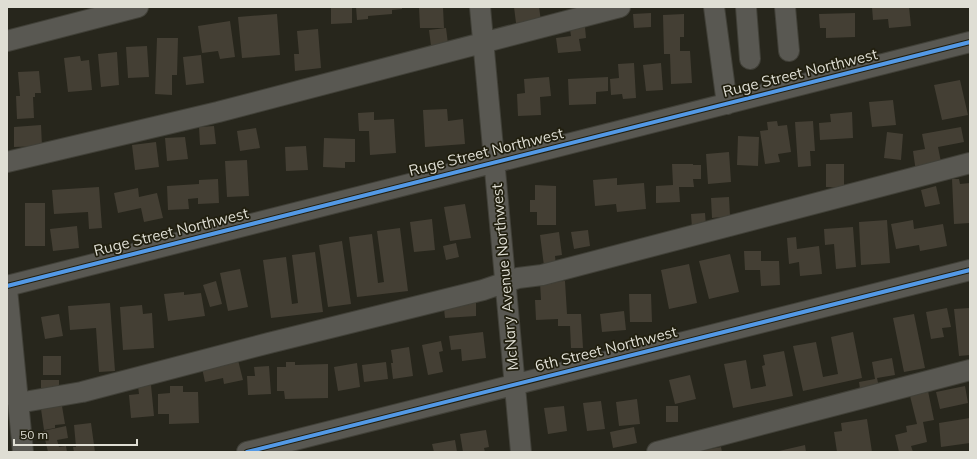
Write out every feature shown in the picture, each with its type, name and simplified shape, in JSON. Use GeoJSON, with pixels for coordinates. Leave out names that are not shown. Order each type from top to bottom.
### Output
{"type":"FeatureCollection","features":[{"type":"Feature","properties":{"kind":"street"},"geometry":{"type":"LineString","coordinates":[[7,41],[138,7]]}},
{"type":"Feature","properties":{"kind":"street","name":"McNary Avenue Northwest"},"geometry":{"type":"LineString","coordinates":[[480,7],[521,452]]}},
{"type":"Feature","properties":{"kind":"street"},"geometry":{"type":"LineString","coordinates":[[7,162],[218,112],[620,7]]}},
{"type":"Feature","properties":{"kind":"street"},"geometry":{"type":"LineString","coordinates":[[714,7],[727,104]]}},
{"type":"Feature","properties":{"kind":"street"},"geometry":{"type":"LineString","coordinates":[[746,7],[750,59]]}},
{"type":"Feature","properties":{"kind":"street"},"geometry":{"type":"LineString","coordinates":[[785,7],[789,51]]}},
{"type":"Feature","properties":{"kind":"street","name":"Ruge Street Northwest"},"geometry":{"type":"LineString","coordinates":[[7,291],[494,163],[970,42]]}},
{"type":"Feature","properties":{"kind":"street"},"geometry":{"type":"LineString","coordinates":[[18,403],[82,392],[269,343],[483,290],[518,278],[542,275],[970,163]]}},
{"type":"Feature","properties":{"kind":"street","name":"6th Street Northwest"},"geometry":{"type":"LineString","coordinates":[[247,452],[970,270]]}},
{"type":"Feature","properties":{"kind":"street"},"geometry":{"type":"LineString","coordinates":[[7,291],[23,452]]}},
{"type":"Feature","properties":{"kind":"street"},"geometry":{"type":"LineString","coordinates":[[657,452],[970,370]]}},
{"type":"Feature","properties":{"kind":"building"},"geometry":{"type":"Polygon","coordinates":[[[331,7],[352,7],[352,23],[331,24],[331,7]]]}},
{"type":"Feature","properties":{"kind":"building"},"geometry":{"type":"Polygon","coordinates":[[[356,7],[402,7],[402,9],[392,10],[392,14],[368,16],[368,19],[357,20],[356,7]]]}},
{"type":"Feature","properties":{"kind":"building"},"geometry":{"type":"Polygon","coordinates":[[[419,7],[443,7],[444,28],[420,28],[419,7]]]}},
{"type":"Feature","properties":{"kind":"building"},"geometry":{"type":"Polygon","coordinates":[[[514,7],[539,7],[541,21],[516,23],[514,7]]]}},
{"type":"Feature","properties":{"kind":"building"},"geometry":{"type":"Polygon","coordinates":[[[872,7],[909,7],[911,26],[889,28],[888,19],[873,20],[872,7]]]}},
{"type":"Feature","properties":{"kind":"building"},"geometry":{"type":"Polygon","coordinates":[[[651,13],[651,27],[634,28],[633,14],[651,13]]]}},
{"type":"Feature","properties":{"kind":"building"},"geometry":{"type":"Polygon","coordinates":[[[855,13],[855,37],[826,38],[826,28],[820,28],[819,14],[855,13]]]}},
{"type":"Feature","properties":{"kind":"building"},"geometry":{"type":"Polygon","coordinates":[[[277,14],[280,55],[242,58],[238,17],[277,14]]]}},
{"type":"Feature","properties":{"kind":"building"},"geometry":{"type":"Polygon","coordinates":[[[684,14],[684,37],[680,37],[680,51],[690,51],[692,83],[671,84],[670,54],[664,54],[663,15],[684,14]]]}},
{"type":"Feature","properties":{"kind":"building"},"geometry":{"type":"Polygon","coordinates":[[[230,21],[235,57],[220,59],[218,51],[202,53],[198,26],[230,21]]]}},
{"type":"Feature","properties":{"kind":"building"},"geometry":{"type":"Polygon","coordinates":[[[585,27],[586,38],[579,39],[581,51],[558,53],[556,38],[571,36],[570,29],[585,27]]]}},
{"type":"Feature","properties":{"kind":"building"},"geometry":{"type":"Polygon","coordinates":[[[446,28],[448,44],[431,46],[429,30],[446,28]]]}},
{"type":"Feature","properties":{"kind":"building"},"geometry":{"type":"Polygon","coordinates":[[[318,29],[321,68],[295,71],[294,54],[299,54],[297,31],[318,29]]]}},
{"type":"Feature","properties":{"kind":"building"},"geometry":{"type":"Polygon","coordinates":[[[157,38],[178,38],[177,75],[172,75],[172,95],[155,94],[157,38]]]}},
{"type":"Feature","properties":{"kind":"building"},"geometry":{"type":"Polygon","coordinates":[[[147,46],[149,77],[128,78],[126,47],[147,46]]]}},
{"type":"Feature","properties":{"kind":"building"},"geometry":{"type":"Polygon","coordinates":[[[117,52],[119,85],[101,87],[98,54],[117,52]]]}},
{"type":"Feature","properties":{"kind":"building"},"geometry":{"type":"Polygon","coordinates":[[[201,55],[204,83],[186,85],[183,57],[201,55]]]}},
{"type":"Feature","properties":{"kind":"building"},"geometry":{"type":"Polygon","coordinates":[[[80,56],[81,61],[89,60],[92,90],[68,92],[64,58],[80,56]]]}},
{"type":"Feature","properties":{"kind":"building"},"geometry":{"type":"Polygon","coordinates":[[[634,63],[636,98],[623,99],[622,94],[611,95],[610,79],[619,78],[618,64],[634,63]]]}},
{"type":"Feature","properties":{"kind":"building"},"geometry":{"type":"Polygon","coordinates":[[[661,63],[663,90],[646,91],[643,65],[661,63]]]}},
{"type":"Feature","properties":{"kind":"building"},"geometry":{"type":"Polygon","coordinates":[[[39,71],[41,93],[35,93],[35,97],[33,97],[34,118],[17,119],[16,96],[20,96],[18,72],[39,71]]]}},
{"type":"Feature","properties":{"kind":"building"},"geometry":{"type":"Polygon","coordinates":[[[549,77],[551,96],[540,97],[541,115],[518,116],[517,94],[525,93],[524,79],[549,77]]]}},
{"type":"Feature","properties":{"kind":"building"},"geometry":{"type":"Polygon","coordinates":[[[608,77],[608,91],[596,92],[596,104],[569,105],[568,79],[608,77]]]}},
{"type":"Feature","properties":{"kind":"building"},"geometry":{"type":"Polygon","coordinates":[[[960,80],[968,115],[942,120],[934,85],[960,80]]]}},
{"type":"Feature","properties":{"kind":"building"},"geometry":{"type":"Polygon","coordinates":[[[893,100],[896,125],[872,127],[869,102],[893,100]]]}},
{"type":"Feature","properties":{"kind":"building"},"geometry":{"type":"Polygon","coordinates":[[[447,109],[448,121],[463,119],[465,144],[425,147],[423,110],[447,109]]]}},
{"type":"Feature","properties":{"kind":"building"},"geometry":{"type":"Polygon","coordinates":[[[374,112],[374,120],[394,119],[396,153],[370,155],[369,131],[359,131],[358,113],[374,112]]]}},
{"type":"Feature","properties":{"kind":"building"},"geometry":{"type":"Polygon","coordinates":[[[852,112],[853,138],[820,140],[819,123],[831,122],[830,114],[852,112]]]}},
{"type":"Feature","properties":{"kind":"building"},"geometry":{"type":"Polygon","coordinates":[[[777,121],[778,126],[787,125],[791,152],[778,154],[780,162],[765,164],[760,131],[768,130],[767,122],[777,121]]]}},
{"type":"Feature","properties":{"kind":"building"},"geometry":{"type":"Polygon","coordinates":[[[813,121],[815,151],[810,151],[811,166],[798,167],[795,122],[813,121]]]}},
{"type":"Feature","properties":{"kind":"building"},"geometry":{"type":"Polygon","coordinates":[[[41,125],[42,146],[14,147],[14,127],[41,125]]]}},
{"type":"Feature","properties":{"kind":"building"},"geometry":{"type":"Polygon","coordinates":[[[214,126],[216,144],[200,145],[199,127],[214,126]]]}},
{"type":"Feature","properties":{"kind":"building"},"geometry":{"type":"Polygon","coordinates":[[[961,127],[964,142],[938,147],[942,167],[916,172],[913,151],[925,149],[922,134],[961,127]]]}},
{"type":"Feature","properties":{"kind":"building"},"geometry":{"type":"Polygon","coordinates":[[[256,128],[260,148],[240,151],[237,131],[256,128]]]}},
{"type":"Feature","properties":{"kind":"building"},"geometry":{"type":"Polygon","coordinates":[[[887,132],[903,134],[901,160],[884,158],[887,132]]]}},
{"type":"Feature","properties":{"kind":"building"},"geometry":{"type":"Polygon","coordinates":[[[738,136],[759,137],[758,166],[737,165],[738,136]]]}},
{"type":"Feature","properties":{"kind":"building"},"geometry":{"type":"Polygon","coordinates":[[[185,137],[188,159],[167,161],[165,138],[185,137]]]}},
{"type":"Feature","properties":{"kind":"building"},"geometry":{"type":"Polygon","coordinates":[[[324,138],[355,139],[355,162],[345,162],[345,168],[323,167],[324,138]]]}},
{"type":"Feature","properties":{"kind":"building"},"geometry":{"type":"Polygon","coordinates":[[[156,142],[159,167],[135,170],[132,145],[156,142]]]}},
{"type":"Feature","properties":{"kind":"building"},"geometry":{"type":"Polygon","coordinates":[[[306,146],[308,170],[286,171],[285,147],[306,146]]]}},
{"type":"Feature","properties":{"kind":"building"},"geometry":{"type":"Polygon","coordinates":[[[729,152],[731,182],[708,184],[706,154],[729,152]]]}},
{"type":"Feature","properties":{"kind":"building"},"geometry":{"type":"Polygon","coordinates":[[[247,160],[249,196],[227,197],[225,161],[247,160]]]}},
{"type":"Feature","properties":{"kind":"building"},"geometry":{"type":"Polygon","coordinates":[[[672,164],[701,165],[701,179],[693,179],[694,187],[679,187],[680,202],[656,203],[656,186],[673,185],[672,164]]]}},
{"type":"Feature","properties":{"kind":"building"},"geometry":{"type":"Polygon","coordinates":[[[826,164],[844,164],[844,188],[826,187],[826,164]]]}},
{"type":"Feature","properties":{"kind":"building"},"geometry":{"type":"Polygon","coordinates":[[[617,178],[617,185],[644,183],[646,209],[617,212],[616,204],[595,206],[593,180],[617,178]]]}},
{"type":"Feature","properties":{"kind":"building"},"geometry":{"type":"Polygon","coordinates":[[[218,179],[219,203],[198,204],[198,198],[188,199],[189,209],[168,210],[167,186],[199,184],[199,180],[218,179]]]}},
{"type":"Feature","properties":{"kind":"building"},"geometry":{"type":"Polygon","coordinates":[[[952,179],[959,179],[960,184],[970,183],[970,223],[954,224],[952,179]]]}},
{"type":"Feature","properties":{"kind":"building"},"geometry":{"type":"Polygon","coordinates":[[[535,185],[556,186],[556,225],[537,225],[537,212],[530,212],[530,200],[535,200],[535,185]]]}},
{"type":"Feature","properties":{"kind":"building"},"geometry":{"type":"Polygon","coordinates":[[[936,186],[940,204],[925,207],[921,190],[936,186]]]}},
{"type":"Feature","properties":{"kind":"building"},"geometry":{"type":"Polygon","coordinates":[[[99,187],[102,228],[89,229],[88,212],[54,214],[52,190],[99,187]]]}},
{"type":"Feature","properties":{"kind":"building"},"geometry":{"type":"Polygon","coordinates":[[[138,188],[139,197],[157,193],[163,218],[144,222],[141,208],[118,213],[114,193],[138,188]]]}},
{"type":"Feature","properties":{"kind":"building"},"geometry":{"type":"Polygon","coordinates":[[[729,197],[730,216],[712,218],[711,198],[729,197]]]}},
{"type":"Feature","properties":{"kind":"building"},"geometry":{"type":"Polygon","coordinates":[[[25,203],[45,203],[45,246],[25,246],[25,203]]]}},
{"type":"Feature","properties":{"kind":"building"},"geometry":{"type":"Polygon","coordinates":[[[465,204],[471,238],[450,241],[444,207],[465,204]]]}},
{"type":"Feature","properties":{"kind":"building"},"geometry":{"type":"Polygon","coordinates":[[[705,213],[706,226],[692,228],[691,214],[705,213]]]}},
{"type":"Feature","properties":{"kind":"building"},"geometry":{"type":"Polygon","coordinates":[[[432,219],[435,250],[414,252],[410,222],[432,219]]]}},
{"type":"Feature","properties":{"kind":"building"},"geometry":{"type":"Polygon","coordinates":[[[887,220],[890,263],[861,265],[859,222],[887,220]]]}},
{"type":"Feature","properties":{"kind":"building"},"geometry":{"type":"Polygon","coordinates":[[[913,220],[914,229],[943,224],[947,246],[920,251],[919,245],[896,249],[891,224],[913,220]]]}},
{"type":"Feature","properties":{"kind":"building"},"geometry":{"type":"Polygon","coordinates":[[[77,226],[79,248],[53,251],[50,229],[77,226]]]}},
{"type":"Feature","properties":{"kind":"building"},"geometry":{"type":"Polygon","coordinates":[[[853,227],[856,267],[836,269],[834,244],[825,245],[824,229],[853,227]]]}},
{"type":"Feature","properties":{"kind":"building"},"geometry":{"type":"Polygon","coordinates":[[[400,228],[408,291],[357,297],[349,237],[372,234],[378,283],[384,282],[377,231],[400,228]]]}},
{"type":"Feature","properties":{"kind":"building"},"geometry":{"type":"Polygon","coordinates":[[[588,230],[590,246],[574,249],[571,232],[588,230]]]}},
{"type":"Feature","properties":{"kind":"building"},"geometry":{"type":"Polygon","coordinates":[[[559,232],[562,255],[555,256],[556,265],[544,266],[540,235],[559,232]]]}},
{"type":"Feature","properties":{"kind":"building"},"geometry":{"type":"Polygon","coordinates":[[[796,237],[797,249],[819,246],[822,274],[800,276],[799,262],[789,264],[787,238],[796,237]]]}},
{"type":"Feature","properties":{"kind":"building"},"geometry":{"type":"Polygon","coordinates":[[[342,241],[351,304],[328,307],[319,245],[342,241]]]}},
{"type":"Feature","properties":{"kind":"building"},"geometry":{"type":"Polygon","coordinates":[[[456,243],[459,257],[446,260],[443,246],[456,243]]]}},
{"type":"Feature","properties":{"kind":"building"},"geometry":{"type":"Polygon","coordinates":[[[744,251],[761,251],[761,261],[779,261],[780,285],[761,286],[760,270],[745,270],[744,251]]]}},
{"type":"Feature","properties":{"kind":"building"},"geometry":{"type":"Polygon","coordinates":[[[315,252],[323,312],[271,318],[263,260],[286,257],[292,304],[298,303],[292,255],[315,252]]]}},
{"type":"Feature","properties":{"kind":"building"},"geometry":{"type":"Polygon","coordinates":[[[730,254],[739,292],[709,299],[699,261],[730,254]]]}},
{"type":"Feature","properties":{"kind":"building"},"geometry":{"type":"Polygon","coordinates":[[[689,264],[697,303],[669,309],[661,270],[689,264]]]}},
{"type":"Feature","properties":{"kind":"building"},"geometry":{"type":"Polygon","coordinates":[[[240,269],[248,307],[228,311],[220,273],[240,269]]]}},
{"type":"Feature","properties":{"kind":"building"},"geometry":{"type":"Polygon","coordinates":[[[216,281],[222,304],[210,307],[203,285],[216,281]]]}},
{"type":"Feature","properties":{"kind":"building"},"geometry":{"type":"Polygon","coordinates":[[[565,281],[567,314],[581,314],[583,348],[571,348],[570,326],[558,326],[558,319],[536,320],[535,300],[541,300],[540,282],[565,281]]]}},
{"type":"Feature","properties":{"kind":"building"},"geometry":{"type":"Polygon","coordinates":[[[184,292],[184,295],[201,293],[205,316],[168,321],[164,294],[184,292]]]}},
{"type":"Feature","properties":{"kind":"building"},"geometry":{"type":"Polygon","coordinates":[[[629,294],[651,294],[652,322],[630,322],[629,294]]]}},
{"type":"Feature","properties":{"kind":"building"},"geometry":{"type":"Polygon","coordinates":[[[476,302],[476,316],[445,318],[444,309],[454,308],[454,303],[476,302]]]}},
{"type":"Feature","properties":{"kind":"building"},"geometry":{"type":"Polygon","coordinates":[[[110,303],[115,371],[99,372],[96,328],[70,330],[68,306],[110,303]]]}},
{"type":"Feature","properties":{"kind":"building"},"geometry":{"type":"Polygon","coordinates":[[[142,305],[143,314],[152,313],[154,348],[123,350],[120,307],[142,305]]]}},
{"type":"Feature","properties":{"kind":"building"},"geometry":{"type":"Polygon","coordinates":[[[947,308],[951,327],[942,328],[944,337],[931,339],[926,312],[947,308]]]}},
{"type":"Feature","properties":{"kind":"building"},"geometry":{"type":"Polygon","coordinates":[[[970,308],[970,355],[959,356],[954,309],[970,308]]]}},
{"type":"Feature","properties":{"kind":"building"},"geometry":{"type":"Polygon","coordinates":[[[624,311],[626,330],[602,332],[600,314],[624,311]]]}},
{"type":"Feature","properties":{"kind":"building"},"geometry":{"type":"Polygon","coordinates":[[[59,314],[63,336],[45,339],[41,317],[59,314]]]}},
{"type":"Feature","properties":{"kind":"building"},"geometry":{"type":"Polygon","coordinates":[[[914,314],[925,368],[904,372],[893,318],[914,314]]]}},
{"type":"Feature","properties":{"kind":"building"},"geometry":{"type":"Polygon","coordinates":[[[483,332],[486,358],[462,361],[461,349],[451,350],[449,336],[483,332]]]}},
{"type":"Feature","properties":{"kind":"building"},"geometry":{"type":"Polygon","coordinates":[[[853,332],[862,378],[803,391],[793,346],[816,342],[823,377],[838,374],[831,337],[853,332]]]}},
{"type":"Feature","properties":{"kind":"building"},"geometry":{"type":"Polygon","coordinates":[[[441,341],[443,351],[439,352],[443,372],[428,375],[422,345],[441,341]]]}},
{"type":"Feature","properties":{"kind":"building"},"geometry":{"type":"Polygon","coordinates":[[[409,347],[413,376],[393,379],[391,350],[409,347]]]}},
{"type":"Feature","properties":{"kind":"building"},"geometry":{"type":"Polygon","coordinates":[[[784,351],[793,396],[733,408],[724,364],[746,360],[751,389],[766,386],[762,366],[765,365],[763,355],[784,351]]]}},
{"type":"Feature","properties":{"kind":"building"},"geometry":{"type":"Polygon","coordinates":[[[43,356],[61,356],[61,375],[43,375],[43,356]]]}},
{"type":"Feature","properties":{"kind":"building"},"geometry":{"type":"Polygon","coordinates":[[[892,358],[895,375],[877,378],[880,392],[861,396],[859,382],[875,379],[872,362],[892,358]]]}},
{"type":"Feature","properties":{"kind":"building"},"geometry":{"type":"Polygon","coordinates":[[[238,360],[243,380],[224,384],[223,378],[205,382],[202,368],[238,360]]]}},
{"type":"Feature","properties":{"kind":"building"},"geometry":{"type":"Polygon","coordinates":[[[286,362],[295,362],[295,365],[328,364],[328,398],[285,399],[284,391],[277,391],[277,367],[286,367],[286,362]]]}},
{"type":"Feature","properties":{"kind":"building"},"geometry":{"type":"Polygon","coordinates":[[[386,362],[388,379],[364,382],[362,365],[386,362]]]}},
{"type":"Feature","properties":{"kind":"building"},"geometry":{"type":"Polygon","coordinates":[[[357,363],[360,387],[338,391],[334,367],[357,363]]]}},
{"type":"Feature","properties":{"kind":"building"},"geometry":{"type":"Polygon","coordinates":[[[269,366],[271,394],[248,395],[247,376],[255,376],[254,367],[269,366]]]}},
{"type":"Feature","properties":{"kind":"building"},"geometry":{"type":"Polygon","coordinates":[[[690,375],[696,399],[675,404],[669,380],[690,375]]]}},
{"type":"Feature","properties":{"kind":"building"},"geometry":{"type":"Polygon","coordinates":[[[41,380],[59,380],[59,394],[41,394],[41,380]]]}},
{"type":"Feature","properties":{"kind":"building"},"geometry":{"type":"Polygon","coordinates":[[[151,385],[154,416],[131,418],[129,395],[139,394],[138,386],[151,385]]]}},
{"type":"Feature","properties":{"kind":"building"},"geometry":{"type":"Polygon","coordinates":[[[170,386],[183,386],[183,392],[198,392],[199,423],[169,424],[169,414],[158,414],[158,394],[170,393],[170,386]]]}},
{"type":"Feature","properties":{"kind":"building"},"geometry":{"type":"Polygon","coordinates":[[[965,386],[968,403],[940,409],[936,392],[965,386]]]}},
{"type":"Feature","properties":{"kind":"building"},"geometry":{"type":"Polygon","coordinates":[[[928,391],[934,420],[923,422],[927,442],[911,446],[913,452],[899,452],[895,435],[907,432],[906,426],[917,424],[910,396],[928,391]]]}},
{"type":"Feature","properties":{"kind":"building"},"geometry":{"type":"Polygon","coordinates":[[[637,399],[640,424],[619,426],[616,402],[637,399]]]}},
{"type":"Feature","properties":{"kind":"building"},"geometry":{"type":"Polygon","coordinates":[[[601,401],[605,429],[587,431],[583,403],[601,401]]]}},
{"type":"Feature","properties":{"kind":"building"},"geometry":{"type":"Polygon","coordinates":[[[62,406],[65,424],[55,425],[55,428],[44,430],[41,409],[62,406]]]}},
{"type":"Feature","properties":{"kind":"building"},"geometry":{"type":"Polygon","coordinates":[[[564,406],[567,431],[548,434],[544,408],[564,406]]]}},
{"type":"Feature","properties":{"kind":"building"},"geometry":{"type":"Polygon","coordinates":[[[666,406],[678,406],[678,422],[666,422],[666,406]]]}},
{"type":"Feature","properties":{"kind":"building"},"geometry":{"type":"Polygon","coordinates":[[[970,418],[970,443],[941,447],[939,423],[970,418]]]}},
{"type":"Feature","properties":{"kind":"building"},"geometry":{"type":"Polygon","coordinates":[[[867,419],[872,452],[837,452],[834,432],[842,431],[841,423],[867,419]]]}},
{"type":"Feature","properties":{"kind":"building"},"geometry":{"type":"Polygon","coordinates":[[[91,423],[95,452],[74,452],[73,447],[76,447],[74,425],[91,423]]]}},
{"type":"Feature","properties":{"kind":"building"},"geometry":{"type":"Polygon","coordinates":[[[66,426],[68,438],[57,440],[59,447],[66,446],[67,452],[48,452],[43,431],[66,426]]]}},
{"type":"Feature","properties":{"kind":"building"},"geometry":{"type":"Polygon","coordinates":[[[634,427],[637,443],[613,448],[610,432],[634,427]]]}},
{"type":"Feature","properties":{"kind":"building"},"geometry":{"type":"Polygon","coordinates":[[[486,430],[489,447],[484,448],[485,452],[463,452],[460,434],[486,430]]]}},
{"type":"Feature","properties":{"kind":"building"},"geometry":{"type":"Polygon","coordinates":[[[455,440],[457,452],[434,452],[432,444],[455,440]]]}},
{"type":"Feature","properties":{"kind":"building"},"geometry":{"type":"Polygon","coordinates":[[[805,445],[806,452],[779,452],[779,451],[805,445]]]}},
{"type":"Feature","properties":{"kind":"building"},"geometry":{"type":"Polygon","coordinates":[[[721,447],[722,452],[700,452],[700,451],[721,447]]]}},
{"type":"Feature","properties":{"kind":"cycle path"},"geometry":{"type":"LineString","coordinates":[[7,286],[970,42]]}},
{"type":"Feature","properties":{"kind":"cycle path"},"geometry":{"type":"LineString","coordinates":[[247,452],[970,270]]}}]}
